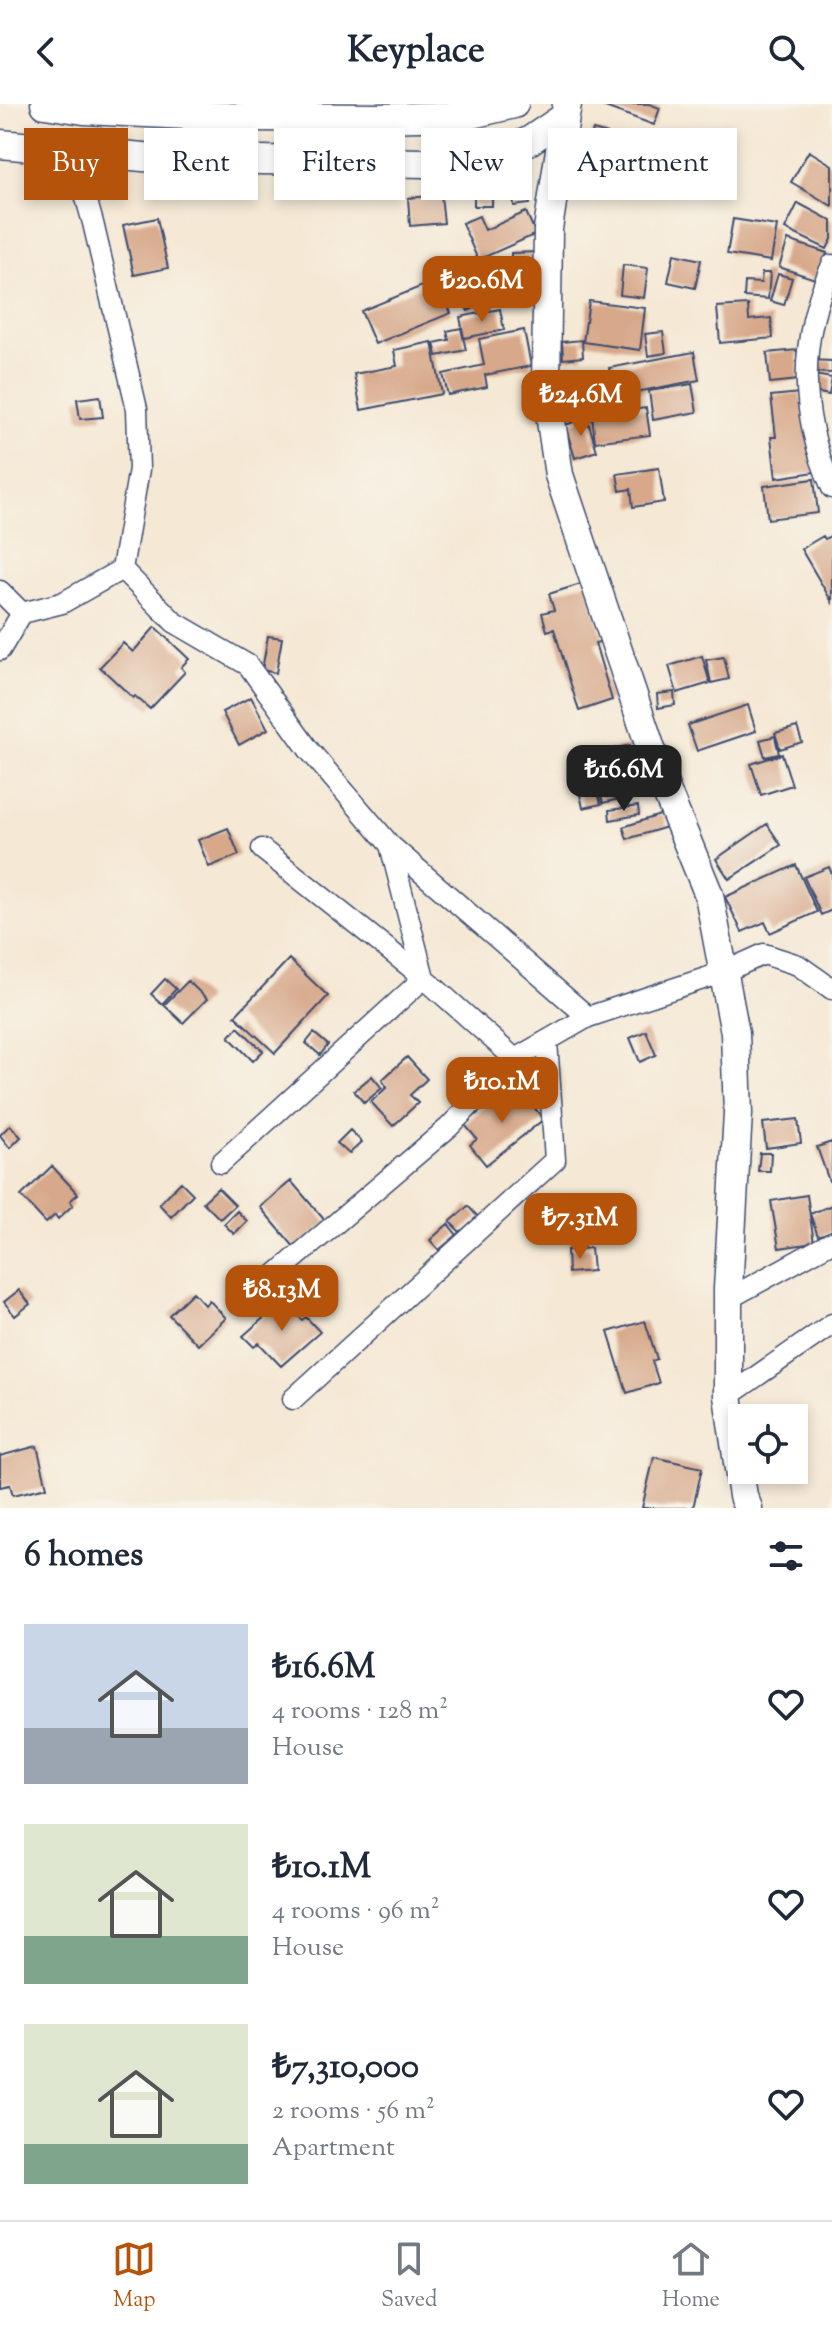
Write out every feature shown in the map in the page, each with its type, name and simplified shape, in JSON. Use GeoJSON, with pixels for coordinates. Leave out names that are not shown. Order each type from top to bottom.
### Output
{"type":"FeatureCollection","features":[{"type":"Feature","properties":{"kind":"street"},"geometry":{"type":"LineString","coordinates":[[45,104],[84,110],[229,117],[377,118],[463,116],[514,104]]}},
{"type":"Feature","properties":{"kind":"street"},"geometry":{"type":"LineString","coordinates":[[128,156],[425,163],[497,154],[529,141],[565,111]]}},
{"type":"Feature","properties":{"kind":"street"},"geometry":{"type":"LineString","coordinates":[[565,111],[548,229],[546,387],[559,475],[659,773],[709,895],[735,1033],[738,1113],[728,1299],[728,1396],[741,1504]]}},
{"type":"Feature","properties":{"kind":"street"},"geometry":{"type":"LineString","coordinates":[[0,144],[24,147]]}},
{"type":"Feature","properties":{"kind":"street"},"geometry":{"type":"LineString","coordinates":[[86,200],[137,409],[139,469],[122,569]]}},
{"type":"Feature","properties":{"kind":"street"},"geometry":{"type":"LineString","coordinates":[[832,265],[823,284],[806,346],[807,404],[832,488]]}},
{"type":"Feature","properties":{"kind":"street"},"geometry":{"type":"LineString","coordinates":[[0,650],[22,613],[62,603],[122,569]]}},
{"type":"Feature","properties":{"kind":"street"},"geometry":{"type":"LineString","coordinates":[[122,569],[174,622],[248,665],[309,750],[390,845],[588,1017]]}},
{"type":"Feature","properties":{"kind":"street"},"geometry":{"type":"LineString","coordinates":[[0,591],[22,613]]}},
{"type":"Feature","properties":{"kind":"street"},"geometry":{"type":"LineString","coordinates":[[390,845],[424,978]]}},
{"type":"Feature","properties":{"kind":"street"},"geometry":{"type":"LineString","coordinates":[[262,849],[424,978],[515,1059]]}},
{"type":"Feature","properties":{"kind":"street"},"geometry":{"type":"LineString","coordinates":[[253,1294],[449,1127],[515,1059],[588,1017],[724,972],[764,954],[798,965],[832,989]]}},
{"type":"Feature","properties":{"kind":"street"},"geometry":{"type":"LineString","coordinates":[[221,1163],[424,978]]}},
{"type":"Feature","properties":{"kind":"street"},"geometry":{"type":"LineString","coordinates":[[293,1399],[555,1160],[547,1041]]}},
{"type":"Feature","properties":{"kind":"street"},"geometry":{"type":"LineString","coordinates":[[728,1299],[832,1242]]}},
{"type":"Feature","properties":{"kind":"street"},"geometry":{"type":"LineString","coordinates":[[728,1396],[832,1324]]}},
{"type":"Feature","properties":{"kind":"building"},"geometry":{"type":"Polygon","coordinates":[[[597,104],[649,104],[660,108],[654,125],[597,104]]]}},
{"type":"Feature","properties":{"kind":"building"},"geometry":{"type":"Polygon","coordinates":[[[809,151],[832,165],[832,206],[791,182],[809,151]]]}},
{"type":"Feature","properties":{"kind":"building"},"geometry":{"type":"Polygon","coordinates":[[[408,198],[442,200],[444,223],[410,226],[408,198]]]}},
{"type":"Feature","properties":{"kind":"building"},"geometry":{"type":"Polygon","coordinates":[[[474,200],[492,200],[492,206],[474,206],[474,200]]]}},
{"type":"Feature","properties":{"kind":"building"},"geometry":{"type":"Polygon","coordinates":[[[514,200],[529,200],[530,204],[514,206],[514,200]]]}},
{"type":"Feature","properties":{"kind":"building"},"geometry":{"type":"Polygon","coordinates":[[[798,203],[832,221],[832,239],[827,249],[785,229],[798,203]]]}},
{"type":"Feature","properties":{"kind":"building"},"geometry":{"type":"Polygon","coordinates":[[[526,212],[536,234],[478,260],[462,223],[479,216],[485,230],[526,212]]]}},
{"type":"Feature","properties":{"kind":"building"},"geometry":{"type":"Polygon","coordinates":[[[157,218],[168,268],[134,275],[123,225],[157,218]]]}},
{"type":"Feature","properties":{"kind":"building"},"geometry":{"type":"Polygon","coordinates":[[[733,219],[777,226],[771,261],[727,254],[733,219]]]}},
{"type":"Feature","properties":{"kind":"building"},"geometry":{"type":"Polygon","coordinates":[[[788,240],[827,253],[818,280],[779,267],[788,240]]]}},
{"type":"Feature","properties":{"kind":"building"},"geometry":{"type":"Polygon","coordinates":[[[536,252],[536,282],[511,282],[511,253],[536,252]]]}},
{"type":"Feature","properties":{"kind":"building"},"geometry":{"type":"Polygon","coordinates":[[[674,254],[701,260],[695,288],[668,282],[674,254]]]}},
{"type":"Feature","properties":{"kind":"building"},"geometry":{"type":"Polygon","coordinates":[[[623,265],[648,268],[644,298],[620,295],[623,265]]]}},
{"type":"Feature","properties":{"kind":"building"},"geometry":{"type":"Polygon","coordinates":[[[762,273],[770,273],[768,299],[744,297],[745,282],[761,283],[762,273]]]}},
{"type":"Feature","properties":{"kind":"building"},"geometry":{"type":"Polygon","coordinates":[[[778,274],[792,278],[784,305],[770,301],[778,274]]]}},
{"type":"Feature","properties":{"kind":"building"},"geometry":{"type":"Polygon","coordinates":[[[479,279],[490,300],[468,311],[457,290],[479,279]]]}},
{"type":"Feature","properties":{"kind":"building"},"geometry":{"type":"Polygon","coordinates":[[[437,280],[451,313],[375,344],[361,311],[437,280]]]}},
{"type":"Feature","properties":{"kind":"building"},"geometry":{"type":"Polygon","coordinates":[[[589,301],[645,308],[640,350],[583,342],[589,301]]]}},
{"type":"Feature","properties":{"kind":"building"},"geometry":{"type":"Polygon","coordinates":[[[748,305],[749,320],[771,318],[773,338],[720,343],[717,307],[748,305]]]}},
{"type":"Feature","properties":{"kind":"building"},"geometry":{"type":"Polygon","coordinates":[[[500,309],[504,330],[464,338],[460,317],[500,309]]]}},
{"type":"Feature","properties":{"kind":"building"},"geometry":{"type":"Polygon","coordinates":[[[461,328],[466,350],[437,356],[434,343],[449,340],[447,331],[461,328]]]}},
{"type":"Feature","properties":{"kind":"building"},"geometry":{"type":"Polygon","coordinates":[[[524,330],[531,366],[485,375],[487,387],[448,395],[443,374],[484,365],[479,339],[524,330]]]}},
{"type":"Feature","properties":{"kind":"building"},"geometry":{"type":"Polygon","coordinates":[[[663,332],[666,353],[648,356],[645,334],[663,332]]]}},
{"type":"Feature","properties":{"kind":"building"},"geometry":{"type":"Polygon","coordinates":[[[582,340],[583,357],[563,359],[562,342],[582,340]]]}},
{"type":"Feature","properties":{"kind":"building"},"geometry":{"type":"Polygon","coordinates":[[[432,342],[442,394],[361,410],[354,374],[397,366],[394,350],[432,342]]]}},
{"type":"Feature","properties":{"kind":"building"},"geometry":{"type":"Polygon","coordinates":[[[797,350],[799,380],[770,383],[767,353],[797,350]]]}},
{"type":"Feature","properties":{"kind":"building"},"geometry":{"type":"Polygon","coordinates":[[[694,352],[699,380],[615,396],[609,368],[694,352]]]}},
{"type":"Feature","properties":{"kind":"building"},"geometry":{"type":"Polygon","coordinates":[[[809,360],[832,361],[832,373],[808,372],[809,360]]]}},
{"type":"Feature","properties":{"kind":"building"},"geometry":{"type":"Polygon","coordinates":[[[814,375],[832,378],[829,395],[810,391],[814,375]]]}},
{"type":"Feature","properties":{"kind":"building"},"geometry":{"type":"Polygon","coordinates":[[[692,384],[697,412],[653,420],[649,391],[692,384]]]}},
{"type":"Feature","properties":{"kind":"building"},"geometry":{"type":"Polygon","coordinates":[[[800,393],[815,472],[776,478],[771,437],[776,437],[771,396],[800,393]]]}},
{"type":"Feature","properties":{"kind":"building"},"geometry":{"type":"Polygon","coordinates":[[[100,396],[103,417],[80,419],[77,399],[100,396]]]}},
{"type":"Feature","properties":{"kind":"building"},"geometry":{"type":"Polygon","coordinates":[[[646,408],[650,435],[595,442],[592,415],[646,408]]]}},
{"type":"Feature","properties":{"kind":"building"},"geometry":{"type":"Polygon","coordinates":[[[587,418],[597,451],[575,458],[565,425],[587,418]]]}},
{"type":"Feature","properties":{"kind":"building"},"geometry":{"type":"Polygon","coordinates":[[[659,468],[664,502],[633,507],[631,489],[620,491],[617,474],[659,468]]]}},
{"type":"Feature","properties":{"kind":"building"},"geometry":{"type":"Polygon","coordinates":[[[814,479],[818,513],[768,519],[764,486],[814,479]]]}},
{"type":"Feature","properties":{"kind":"building"},"geometry":{"type":"Polygon","coordinates":[[[832,535],[832,602],[801,549],[823,536],[825,539],[832,535]]]}},
{"type":"Feature","properties":{"kind":"building"},"geometry":{"type":"Polygon","coordinates":[[[587,582],[604,641],[595,643],[612,700],[579,711],[554,629],[547,631],[542,613],[554,610],[549,594],[587,582]]]}},
{"type":"Feature","properties":{"kind":"building"},"geometry":{"type":"Polygon","coordinates":[[[155,627],[189,659],[181,667],[185,672],[150,709],[135,696],[133,698],[100,667],[123,643],[133,652],[155,627]]]}},
{"type":"Feature","properties":{"kind":"building"},"geometry":{"type":"Polygon","coordinates":[[[268,636],[282,638],[276,673],[262,670],[268,636]]]}},
{"type":"Feature","properties":{"kind":"building"},"geometry":{"type":"Polygon","coordinates":[[[702,656],[710,683],[677,693],[669,666],[702,656]]]}},
{"type":"Feature","properties":{"kind":"building"},"geometry":{"type":"Polygon","coordinates":[[[724,657],[729,679],[711,683],[706,660],[724,657]]]}},
{"type":"Feature","properties":{"kind":"building"},"geometry":{"type":"Polygon","coordinates":[[[674,692],[675,705],[658,708],[657,694],[674,692]]]}},
{"type":"Feature","properties":{"kind":"building"},"geometry":{"type":"Polygon","coordinates":[[[251,697],[268,729],[239,745],[222,712],[251,697]]]}},
{"type":"Feature","properties":{"kind":"building"},"geometry":{"type":"Polygon","coordinates":[[[748,705],[756,731],[697,751],[688,725],[748,705]]]}},
{"type":"Feature","properties":{"kind":"building"},"geometry":{"type":"Polygon","coordinates":[[[797,727],[802,742],[780,749],[775,733],[797,727]]]}},
{"type":"Feature","properties":{"kind":"building"},"geometry":{"type":"Polygon","coordinates":[[[775,736],[779,754],[765,757],[760,740],[775,736]]]}},
{"type":"Feature","properties":{"kind":"building"},"geometry":{"type":"Polygon","coordinates":[[[630,745],[642,793],[603,803],[598,784],[589,786],[582,756],[630,745]]]}},
{"type":"Feature","properties":{"kind":"building"},"geometry":{"type":"Polygon","coordinates":[[[782,754],[792,785],[761,795],[751,764],[782,754]]]}},
{"type":"Feature","properties":{"kind":"building"},"geometry":{"type":"Polygon","coordinates":[[[596,786],[601,804],[583,808],[579,790],[596,786]]]}},
{"type":"Feature","properties":{"kind":"building"},"geometry":{"type":"Polygon","coordinates":[[[638,806],[639,815],[610,820],[609,810],[638,806]]]}},
{"type":"Feature","properties":{"kind":"building"},"geometry":{"type":"Polygon","coordinates":[[[663,814],[667,827],[627,839],[623,827],[663,814]]]}},
{"type":"Feature","properties":{"kind":"building"},"geometry":{"type":"Polygon","coordinates":[[[767,824],[781,845],[729,879],[716,859],[767,824]]]}},
{"type":"Feature","properties":{"kind":"building"},"geometry":{"type":"Polygon","coordinates":[[[228,828],[239,855],[209,867],[198,840],[228,828]]]}},
{"type":"Feature","properties":{"kind":"building"},"geometry":{"type":"Polygon","coordinates":[[[796,865],[817,912],[770,933],[765,922],[742,932],[725,897],[796,865]]]}},
{"type":"Feature","properties":{"kind":"building"},"geometry":{"type":"Polygon","coordinates":[[[829,867],[832,874],[832,910],[821,915],[804,877],[829,867]]]}},
{"type":"Feature","properties":{"kind":"building"},"geometry":{"type":"Polygon","coordinates":[[[289,959],[328,996],[275,1053],[235,1016],[289,959]]]}},
{"type":"Feature","properties":{"kind":"building"},"geometry":{"type":"Polygon","coordinates":[[[165,979],[176,989],[162,1004],[151,994],[165,979]]]}},
{"type":"Feature","properties":{"kind":"building"},"geometry":{"type":"Polygon","coordinates":[[[188,981],[207,999],[183,1023],[164,1005],[188,981]]]}},
{"type":"Feature","properties":{"kind":"building"},"geometry":{"type":"Polygon","coordinates":[[[238,1027],[263,1051],[253,1061],[229,1037],[238,1027]]]}},
{"type":"Feature","properties":{"kind":"building"},"geometry":{"type":"Polygon","coordinates":[[[646,1031],[656,1055],[640,1062],[630,1038],[646,1031]]]}},
{"type":"Feature","properties":{"kind":"building"},"geometry":{"type":"Polygon","coordinates":[[[314,1033],[328,1045],[320,1055],[306,1043],[314,1033]]]}},
{"type":"Feature","properties":{"kind":"building"},"geometry":{"type":"Polygon","coordinates":[[[407,1057],[427,1079],[410,1095],[418,1103],[393,1126],[371,1102],[387,1087],[382,1080],[407,1057]]]}},
{"type":"Feature","properties":{"kind":"building"},"geometry":{"type":"Polygon","coordinates":[[[372,1076],[382,1088],[364,1103],[354,1091],[372,1076]]]}},
{"type":"Feature","properties":{"kind":"building"},"geometry":{"type":"Polygon","coordinates":[[[507,1090],[513,1098],[521,1092],[544,1119],[486,1165],[470,1145],[477,1139],[464,1124],[507,1090]]]}},
{"type":"Feature","properties":{"kind":"building"},"geometry":{"type":"Polygon","coordinates":[[[798,1119],[801,1143],[766,1148],[763,1123],[798,1119]]]}},
{"type":"Feature","properties":{"kind":"building"},"geometry":{"type":"Polygon","coordinates":[[[10,1125],[21,1137],[10,1148],[0,1135],[10,1125]]]}},
{"type":"Feature","properties":{"kind":"building"},"geometry":{"type":"Polygon","coordinates":[[[350,1130],[362,1142],[349,1154],[337,1143],[350,1130]]]}},
{"type":"Feature","properties":{"kind":"building"},"geometry":{"type":"Polygon","coordinates":[[[832,1142],[832,1180],[829,1181],[817,1147],[832,1142]]]}},
{"type":"Feature","properties":{"kind":"building"},"geometry":{"type":"Polygon","coordinates":[[[760,1153],[771,1153],[770,1171],[758,1171],[760,1153]]]}},
{"type":"Feature","properties":{"kind":"building"},"geometry":{"type":"Polygon","coordinates":[[[52,1166],[78,1194],[70,1201],[73,1205],[58,1219],[55,1215],[46,1223],[21,1196],[52,1166]]]}},
{"type":"Feature","properties":{"kind":"building"},"geometry":{"type":"Polygon","coordinates":[[[291,1181],[327,1223],[296,1249],[260,1207],[291,1181]]]}},
{"type":"Feature","properties":{"kind":"building"},"geometry":{"type":"Polygon","coordinates":[[[181,1182],[193,1194],[171,1217],[159,1204],[181,1182]]]}},
{"type":"Feature","properties":{"kind":"building"},"geometry":{"type":"Polygon","coordinates":[[[218,1188],[235,1205],[220,1219],[203,1202],[218,1188]]]}},
{"type":"Feature","properties":{"kind":"building"},"geometry":{"type":"Polygon","coordinates":[[[807,1195],[814,1243],[779,1248],[771,1201],[807,1195]]]}},
{"type":"Feature","properties":{"kind":"building"},"geometry":{"type":"Polygon","coordinates":[[[832,1205],[832,1231],[818,1236],[810,1214],[832,1205]]]}},
{"type":"Feature","properties":{"kind":"building"},"geometry":{"type":"Polygon","coordinates":[[[468,1206],[478,1217],[460,1232],[450,1222],[468,1206]]]}},
{"type":"Feature","properties":{"kind":"building"},"geometry":{"type":"Polygon","coordinates":[[[237,1211],[247,1221],[234,1234],[224,1224],[237,1211]]]}},
{"type":"Feature","properties":{"kind":"building"},"geometry":{"type":"Polygon","coordinates":[[[448,1224],[457,1235],[439,1250],[430,1240],[448,1224]]]}},
{"type":"Feature","properties":{"kind":"building"},"geometry":{"type":"Polygon","coordinates":[[[591,1248],[593,1271],[568,1273],[567,1250],[591,1248]]]}},
{"type":"Feature","properties":{"kind":"building"},"geometry":{"type":"Polygon","coordinates":[[[19,1290],[30,1304],[15,1316],[4,1302],[19,1290]]]}},
{"type":"Feature","properties":{"kind":"building"},"geometry":{"type":"Polygon","coordinates":[[[193,1292],[205,1305],[209,1300],[226,1318],[198,1345],[169,1315],[193,1292]]]}},
{"type":"Feature","properties":{"kind":"building"},"geometry":{"type":"Polygon","coordinates":[[[284,1300],[302,1320],[306,1317],[320,1332],[281,1366],[259,1343],[254,1347],[243,1336],[284,1300]]]}},
{"type":"Feature","properties":{"kind":"building"},"geometry":{"type":"Polygon","coordinates":[[[645,1321],[657,1359],[652,1361],[659,1383],[627,1393],[608,1332],[645,1321]]]}},
{"type":"Feature","properties":{"kind":"building"},"geometry":{"type":"Polygon","coordinates":[[[37,1446],[47,1487],[13,1495],[10,1485],[0,1487],[0,1456],[37,1446]]]}},
{"type":"Feature","properties":{"kind":"building"},"geometry":{"type":"Polygon","coordinates":[[[654,1457],[702,1468],[693,1508],[642,1508],[654,1457]]]}}]}
